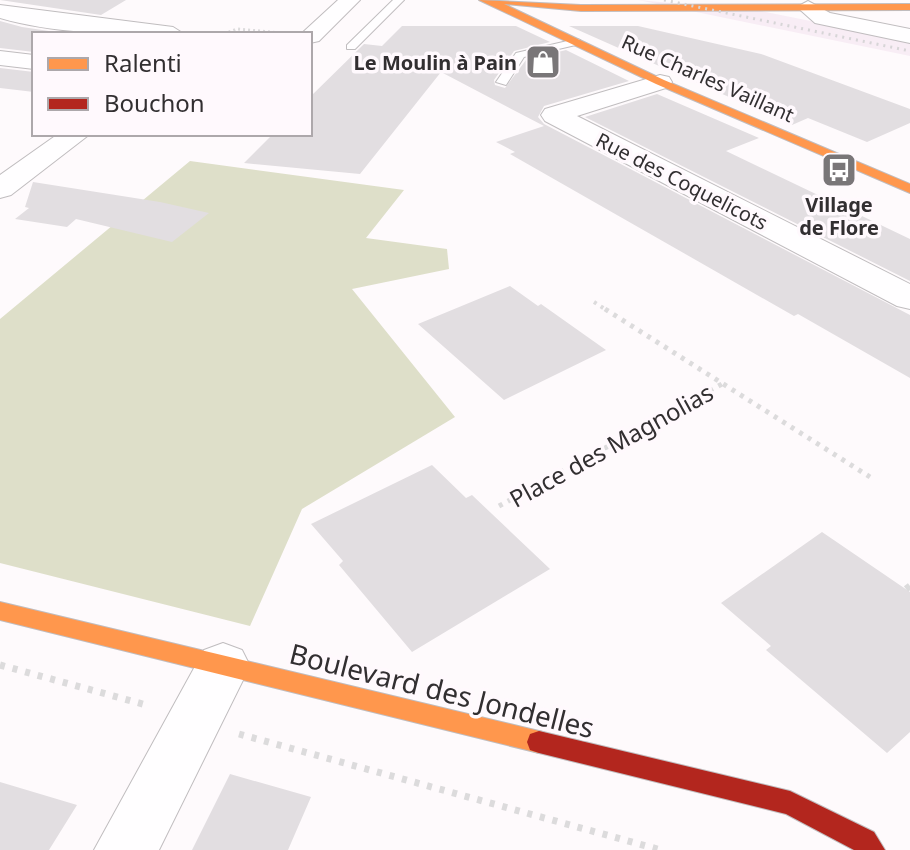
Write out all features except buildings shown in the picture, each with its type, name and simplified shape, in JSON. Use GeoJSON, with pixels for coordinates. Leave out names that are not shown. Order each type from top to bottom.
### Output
{"type":"FeatureCollection","features":[{"type":"Feature","properties":{"kind":"main road"},"geometry":{"type":"LineString","coordinates":[[483,0],[581,8],[739,3],[910,7]]}},
{"type":"Feature","properties":{"kind":"main road","name":"Rue Charles Vaillant"},"geometry":{"type":"LineString","coordinates":[[490,1],[660,82],[910,189]]}},
{"type":"Feature","properties":{"kind":"main road","name":"Boulevard des Jondelles"},"geometry":{"type":"LineString","coordinates":[[0,611],[790,803],[868,846]]}},
{"type":"Feature","properties":{"kind":"street"},"geometry":{"type":"LineString","coordinates":[[9,9],[48,0]]}},
{"type":"Feature","properties":{"kind":"street"},"geometry":{"type":"LineString","coordinates":[[305,32],[350,0]]}},
{"type":"Feature","properties":{"kind":"street"},"geometry":{"type":"LineString","coordinates":[[808,7],[823,18],[910,36]]}},
{"type":"Feature","properties":{"kind":"street"},"geometry":{"type":"LineString","coordinates":[[9,9],[160,32]]}},
{"type":"Feature","properties":{"kind":"street"},"geometry":{"type":"LineString","coordinates":[[0,58],[32,62]]}},
{"type":"Feature","properties":{"kind":"street","name":"Rue des Coquelicots"},"geometry":{"type":"LineString","coordinates":[[660,82],[554,115],[910,298]]}},
{"type":"Feature","properties":{"kind":"street"},"geometry":{"type":"LineString","coordinates":[[0,189],[73,136]]}},
{"type":"Feature","properties":{"kind":"street"},"geometry":{"type":"LineString","coordinates":[[0,152],[42,158]]}},
{"type":"Feature","properties":{"kind":"street"},"geometry":{"type":"LineString","coordinates":[[126,850],[223,666]]}},
{"type":"Feature","properties":{"kind":"lane"},"geometry":{"type":"LineString","coordinates":[[351,47],[399,0]]}},
{"type":"Feature","properties":{"kind":"lane"},"geometry":{"type":"LineString","coordinates":[[502,82],[520,55],[576,42]]}},
{"type":"Feature","properties":{"kind":"path"},"geometry":{"type":"LineString","coordinates":[[229,32],[237,29],[269,32]]}},
{"type":"Feature","properties":{"kind":"path","name":"Place des Magnolias"},"geometry":{"type":"LineString","coordinates":[[594,302],[870,477]]}},
{"type":"Feature","properties":{"kind":"path","name":"Place des Magnolias"},"geometry":{"type":"LineString","coordinates":[[499,506],[722,384]]}},
{"type":"Feature","properties":{"kind":"path"},"geometry":{"type":"LineString","coordinates":[[0,665],[661,850]]}},
{"type":"Feature","properties":{"kind":"shaded area"},"geometry":{"type":"Polygon","coordinates":[[[638,0],[761,11],[910,41],[910,56],[638,0]]]}},
{"type":"Feature","properties":{"kind":"green space"},"geometry":{"type":"Polygon","coordinates":[[[190,161],[404,190],[366,238],[447,249],[449,269],[352,289],[455,417],[302,509],[250,626],[0,563],[0,319],[190,161]]]}},
{"type":"Feature","properties":{"kind":"railway"},"geometry":{"type":"LineString","coordinates":[[664,0],[910,51]]}},
{"type":"Feature","properties":{"kind":"traffic: slow"},"geometry":{"type":"LineString","coordinates":[[483,0],[581,8],[910,7]]}},
{"type":"Feature","properties":{"kind":"traffic: slow"},"geometry":{"type":"LineString","coordinates":[[490,1],[660,82],[910,189]]}},
{"type":"Feature","properties":{"kind":"traffic: slow"},"geometry":{"type":"LineString","coordinates":[[0,611],[539,742]]}},
{"type":"Feature","properties":{"kind":"traffic: jam"},"geometry":{"type":"LineString","coordinates":[[539,742],[790,803],[864,841],[871,850]]}},
{"type":"Feature","properties":{"kind":"place","name":"Le Moulin à Pain"},"geometry":{"type":"Point","coordinates":[543,62]}},
{"type":"Feature","properties":{"kind":"place","name":"Village de Flore"},"geometry":{"type":"Point","coordinates":[839,170]}}]}
